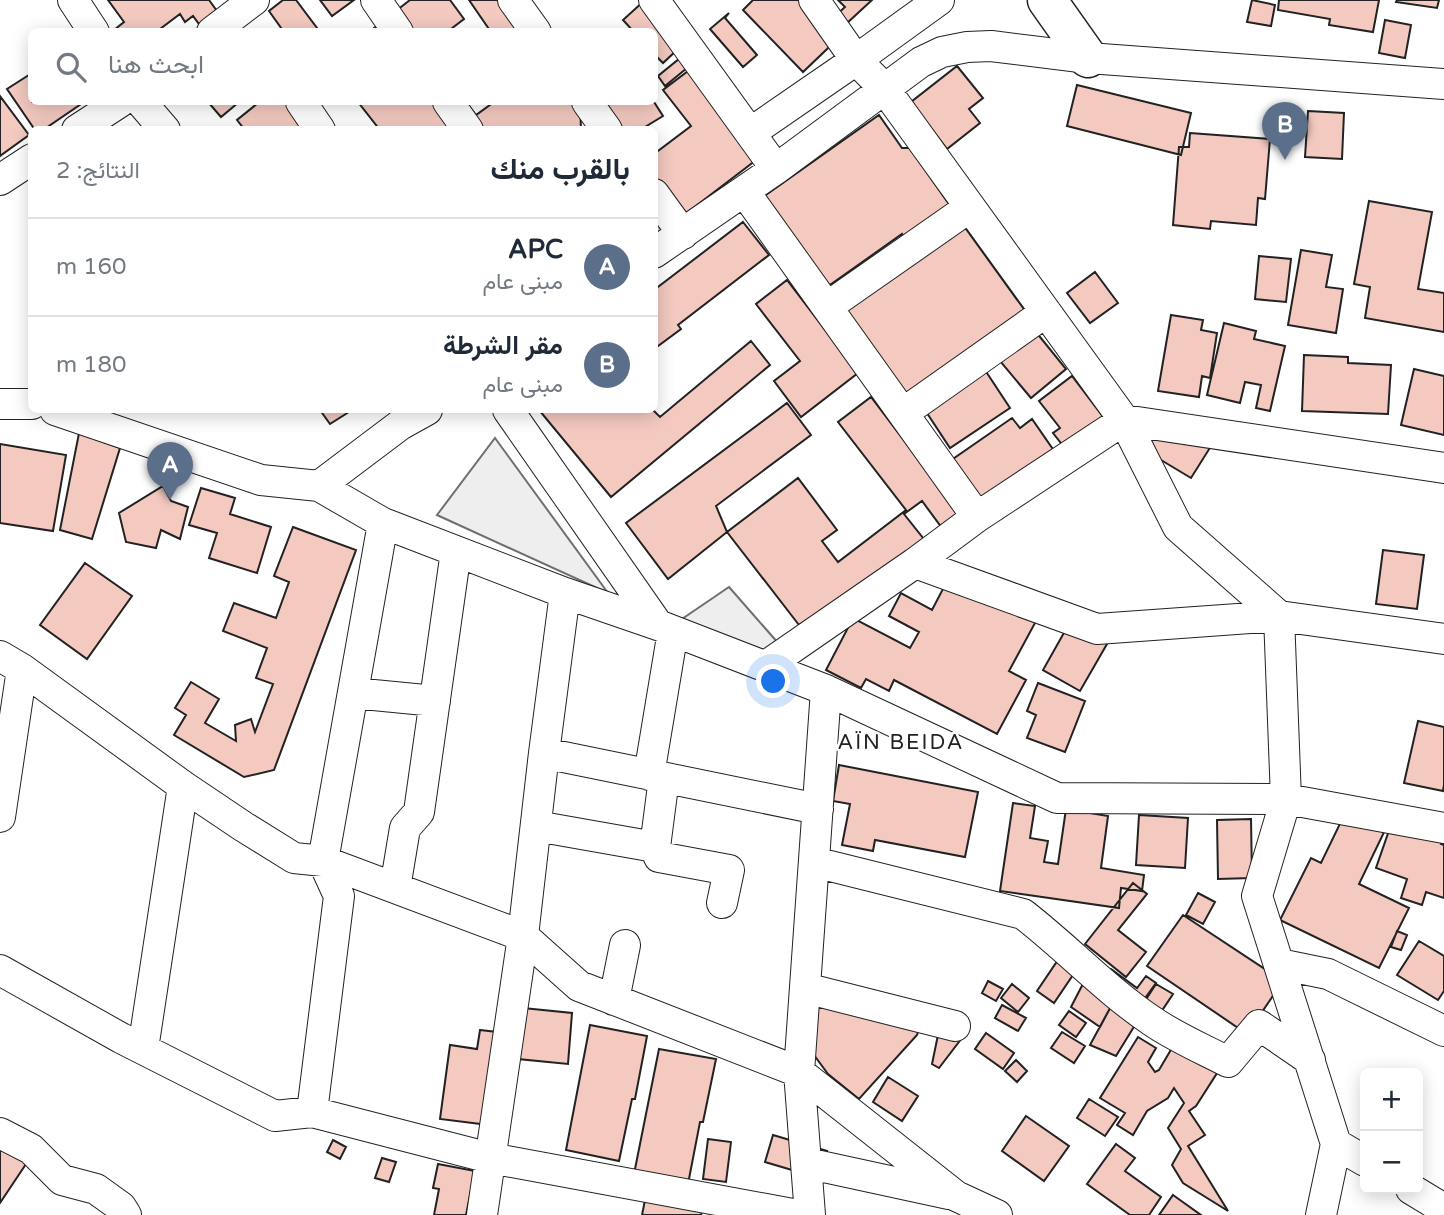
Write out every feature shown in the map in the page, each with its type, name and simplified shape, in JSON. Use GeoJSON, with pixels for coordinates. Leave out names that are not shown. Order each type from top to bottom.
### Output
{"type":"FeatureCollection","features":[{"type":"Feature","properties":{"kind":"main road"},"geometry":{"type":"LineString","coordinates":[[1047,0],[1088,58]]}},
{"type":"Feature","properties":{"kind":"street"},"geometry":{"type":"LineString","coordinates":[[73,0],[90,28]]}},
{"type":"Feature","properties":{"kind":"street"},"geometry":{"type":"LineString","coordinates":[[376,0],[395,28]]}},
{"type":"Feature","properties":{"kind":"street"},"geometry":{"type":"LineString","coordinates":[[513,0],[533,28]]}},
{"type":"Feature","properties":{"kind":"street"},"geometry":{"type":"LineString","coordinates":[[654,0],[776,169]]}},
{"type":"Feature","properties":{"kind":"street"},"geometry":{"type":"LineString","coordinates":[[814,0],[856,60],[884,88],[1124,421],[1178,527],[1279,616],[1286,799],[1257,896],[1336,1144],[1321,1215]]}},
{"type":"Feature","properties":{"kind":"street"},"geometry":{"type":"LineString","coordinates":[[750,133],[939,0]]}},
{"type":"Feature","properties":{"kind":"street"},"geometry":{"type":"LineString","coordinates":[[218,28],[245,10]]}},
{"type":"Feature","properties":{"kind":"street"},"geometry":{"type":"LineString","coordinates":[[658,250],[776,169],[921,62],[942,52],[967,47],[991,47],[1088,58],[1444,84]]}},
{"type":"Feature","properties":{"kind":"street"},"geometry":{"type":"LineString","coordinates":[[83,126],[115,105]]}},
{"type":"Feature","properties":{"kind":"street"},"geometry":{"type":"LineString","coordinates":[[144,105],[162,126]]}},
{"type":"Feature","properties":{"kind":"street"},"geometry":{"type":"LineString","coordinates":[[303,105],[317,126]]}},
{"type":"Feature","properties":{"kind":"street"},"geometry":{"type":"LineString","coordinates":[[450,105],[465,126]]}},
{"type":"Feature","properties":{"kind":"street"},"geometry":{"type":"LineString","coordinates":[[589,105],[604,126]]}},
{"type":"Feature","properties":{"kind":"street"},"geometry":{"type":"LineString","coordinates":[[0,180],[28,162]]}},
{"type":"Feature","properties":{"kind":"street"},"geometry":{"type":"LineString","coordinates":[[744,191],[977,517]]}},
{"type":"Feature","properties":{"kind":"street"},"geometry":{"type":"LineString","coordinates":[[658,200],[683,234]]}},
{"type":"Feature","properties":{"kind":"street"},"geometry":{"type":"LineString","coordinates":[[827,307],[970,207]]}},
{"type":"Feature","properties":{"kind":"street"},"geometry":{"type":"LineString","coordinates":[[903,413],[1046,312]]}},
{"type":"Feature","properties":{"kind":"street"},"geometry":{"type":"LineString","coordinates":[[0,404],[28,404]]}},
{"type":"Feature","properties":{"kind":"street"},"geometry":{"type":"LineString","coordinates":[[64,413],[261,480],[319,486],[383,523],[826,690],[1057,798],[1286,799],[1444,828]]}},
{"type":"Feature","properties":{"kind":"street"},"geometry":{"type":"LineString","coordinates":[[319,486],[394,417],[412,413]]}},
{"type":"Feature","properties":{"kind":"street"},"geometry":{"type":"LineString","coordinates":[[510,413],[665,628],[655,847],[659,857],[729,870],[722,903]]}},
{"type":"Feature","properties":{"kind":"street"},"geometry":{"type":"LineString","coordinates":[[766,666],[977,517],[1124,421],[1444,468]]}},
{"type":"Feature","properties":{"kind":"street"},"geometry":{"type":"LineString","coordinates":[[312,1112],[339,896],[323,861],[383,523]]}},
{"type":"Feature","properties":{"kind":"street"},"geometry":{"type":"LineString","coordinates":[[395,888],[405,828],[419,812],[456,551]]}},
{"type":"Feature","properties":{"kind":"street"},"geometry":{"type":"LineString","coordinates":[[915,563],[1097,629],[1279,616],[1444,639]]}},
{"type":"Feature","properties":{"kind":"street"},"geometry":{"type":"LineString","coordinates":[[482,1215],[523,936],[565,593]]}},
{"type":"Feature","properties":{"kind":"street"},"geometry":{"type":"LineString","coordinates":[[11,663],[183,786],[294,858],[323,861],[523,936],[579,986],[799,1072],[956,1196]]}},
{"type":"Feature","properties":{"kind":"street"},"geometry":{"type":"LineString","coordinates":[[0,817],[11,663]]}},
{"type":"Feature","properties":{"kind":"street"},"geometry":{"type":"LineString","coordinates":[[810,1215],[799,1072],[826,690]]}},
{"type":"Feature","properties":{"kind":"street"},"geometry":{"type":"LineString","coordinates":[[353,693],[435,701]]}},
{"type":"Feature","properties":{"kind":"street"},"geometry":{"type":"LineString","coordinates":[[544,753],[818,809]]}},
{"type":"Feature","properties":{"kind":"street"},"geometry":{"type":"LineString","coordinates":[[143,1049],[183,786]]}},
{"type":"Feature","properties":{"kind":"street"},"geometry":{"type":"LineString","coordinates":[[536,826],[655,847]]}},
{"type":"Feature","properties":{"kind":"street"},"geometry":{"type":"LineString","coordinates":[[814,862],[1023,914],[1087,970],[1153,1022],[1228,1062],[1259,1025],[1310,1060]]}},
{"type":"Feature","properties":{"kind":"street"},"geometry":{"type":"LineString","coordinates":[[614,1000],[625,945]]}},
{"type":"Feature","properties":{"kind":"street"},"geometry":{"type":"LineString","coordinates":[[1279,964],[1328,974],[1444,1031]]}},
{"type":"Feature","properties":{"kind":"street"},"geometry":{"type":"LineString","coordinates":[[0,970],[143,1049],[275,1116],[312,1112],[490,1158],[798,1215]]}},
{"type":"Feature","properties":{"kind":"street"},"geometry":{"type":"LineString","coordinates":[[0,986],[30,987]]}},
{"type":"Feature","properties":{"kind":"street"},"geometry":{"type":"LineString","coordinates":[[805,988],[955,1026]]}},
{"type":"Feature","properties":{"kind":"street"},"geometry":{"type":"LineString","coordinates":[[0,1133],[31,1149],[62,1180],[96,1189],[121,1207],[126,1215]]}},
{"type":"Feature","properties":{"kind":"street"},"geometry":{"type":"LineString","coordinates":[[1336,1144],[1360,1158]]}},
{"type":"Feature","properties":{"kind":"street"},"geometry":{"type":"LineString","coordinates":[[806,1163],[956,1196],[997,1215]]}},
{"type":"Feature","properties":{"kind":"street"},"geometry":{"type":"LineString","coordinates":[[1419,1194],[1444,1209]]}},
{"type":"Feature","properties":{"kind":"shaded area"},"geometry":{"type":"Polygon","coordinates":[[[495,438],[608,593],[437,515],[495,438]]]}},
{"type":"Feature","properties":{"kind":"shaded area"},"geometry":{"type":"Polygon","coordinates":[[[729,587],[779,644],[765,657],[679,621],[729,587]]]}},
{"type":"Feature","properties":{"kind":"building"},"geometry":{"type":"Polygon","coordinates":[[[108,0],[209,0],[217,11],[199,24],[193,16],[185,22],[180,14],[161,28],[116,28],[124,22],[108,0]]]}},
{"type":"Feature","properties":{"kind":"building"},"geometry":{"type":"Polygon","coordinates":[[[283,0],[296,0],[317,28],[281,28],[269,11],[283,0]]]}},
{"type":"Feature","properties":{"kind":"building"},"geometry":{"type":"Polygon","coordinates":[[[320,0],[354,0],[332,16],[320,0]]]}},
{"type":"Feature","properties":{"kind":"building"},"geometry":{"type":"Polygon","coordinates":[[[410,0],[450,0],[464,19],[452,28],[374,28],[410,0]]]}},
{"type":"Feature","properties":{"kind":"building"},"geometry":{"type":"Polygon","coordinates":[[[469,0],[514,0],[534,28],[488,28],[469,0]]]}},
{"type":"Feature","properties":{"kind":"building"},"geometry":{"type":"Polygon","coordinates":[[[645,0],[694,34],[663,63],[658,58],[658,28],[630,28],[623,20],[645,0]]]}},
{"type":"Feature","properties":{"kind":"building"},"geometry":{"type":"Polygon","coordinates":[[[753,0],[819,0],[835,16],[845,7],[838,0],[872,0],[845,25],[849,28],[803,72],[743,10],[753,0]]]}},
{"type":"Feature","properties":{"kind":"building"},"geometry":{"type":"Polygon","coordinates":[[[1252,0],[1275,5],[1271,26],[1247,22],[1252,0]]]}},
{"type":"Feature","properties":{"kind":"building"},"geometry":{"type":"Polygon","coordinates":[[[1279,0],[1379,0],[1373,32],[1329,25],[1330,19],[1278,10],[1279,0]]]}},
{"type":"Feature","properties":{"kind":"building"},"geometry":{"type":"Polygon","coordinates":[[[1439,0],[1437,8],[1396,2],[1439,0]]]}},
{"type":"Feature","properties":{"kind":"building"},"geometry":{"type":"Polygon","coordinates":[[[729,13],[725,18],[757,55],[743,67],[710,29],[729,13]]]}},
{"type":"Feature","properties":{"kind":"building"},"geometry":{"type":"Polygon","coordinates":[[[1385,20],[1411,25],[1405,58],[1379,53],[1385,20]]]}},
{"type":"Feature","properties":{"kind":"building"},"geometry":{"type":"Polygon","coordinates":[[[690,50],[698,59],[665,86],[658,76],[690,50]]]}},
{"type":"Feature","properties":{"kind":"building"},"geometry":{"type":"Polygon","coordinates":[[[700,62],[768,151],[658,235],[658,151],[691,126],[663,90],[700,62]]]}},
{"type":"Feature","properties":{"kind":"building"},"geometry":{"type":"Polygon","coordinates":[[[957,66],[983,98],[969,109],[980,123],[947,149],[911,102],[957,66]]]}},
{"type":"Feature","properties":{"kind":"building"},"geometry":{"type":"Polygon","coordinates":[[[28,76],[28,105],[80,105],[49,126],[32,126],[7,89],[28,76]]]}},
{"type":"Feature","properties":{"kind":"building"},"geometry":{"type":"Polygon","coordinates":[[[1077,85],[1191,113],[1181,155],[1067,126],[1077,85]]]}},
{"type":"Feature","properties":{"kind":"building"},"geometry":{"type":"Polygon","coordinates":[[[0,96],[28,136],[0,156],[0,96]]]}},
{"type":"Feature","properties":{"kind":"building"},"geometry":{"type":"Polygon","coordinates":[[[211,105],[235,105],[221,117],[211,105]]]}},
{"type":"Feature","properties":{"kind":"building"},"geometry":{"type":"Polygon","coordinates":[[[256,105],[306,105],[324,126],[242,126],[237,120],[256,105]]]}},
{"type":"Feature","properties":{"kind":"building"},"geometry":{"type":"Polygon","coordinates":[[[360,105],[468,105],[476,115],[490,105],[580,105],[581,126],[377,126],[360,105]]]}},
{"type":"Feature","properties":{"kind":"building"},"geometry":{"type":"Polygon","coordinates":[[[608,105],[656,105],[663,116],[647,126],[621,126],[608,105]]]}},
{"type":"Feature","properties":{"kind":"building"},"geometry":{"type":"Polygon","coordinates":[[[1308,111],[1344,113],[1342,159],[1305,157],[1308,111]]]}},
{"type":"Feature","properties":{"kind":"building"},"geometry":{"type":"Polygon","coordinates":[[[879,115],[902,148],[910,148],[953,210],[908,242],[902,234],[827,287],[763,197],[879,115]]]}},
{"type":"Feature","properties":{"kind":"building"},"geometry":{"type":"Polygon","coordinates":[[[1190,133],[1270,139],[1265,199],[1258,198],[1256,225],[1211,221],[1210,229],[1173,225],[1179,147],[1189,147],[1190,133]]]}},
{"type":"Feature","properties":{"kind":"building"},"geometry":{"type":"Polygon","coordinates":[[[1369,201],[1432,212],[1418,289],[1444,293],[1444,332],[1365,318],[1370,287],[1354,284],[1369,201]]]}},
{"type":"Feature","properties":{"kind":"building"},"geometry":{"type":"Polygon","coordinates":[[[743,222],[769,255],[678,325],[681,329],[658,346],[658,287],[743,222]]]}},
{"type":"Feature","properties":{"kind":"building"},"geometry":{"type":"Polygon","coordinates":[[[961,222],[1026,312],[907,400],[841,309],[961,222]]]}},
{"type":"Feature","properties":{"kind":"building"},"geometry":{"type":"Polygon","coordinates":[[[1301,250],[1332,255],[1326,287],[1343,289],[1336,333],[1288,325],[1301,250]]]}},
{"type":"Feature","properties":{"kind":"building"},"geometry":{"type":"Polygon","coordinates":[[[1259,256],[1291,259],[1286,302],[1255,299],[1259,256]]]}},
{"type":"Feature","properties":{"kind":"building"},"geometry":{"type":"Polygon","coordinates":[[[1095,272],[1118,303],[1090,323],[1067,293],[1095,272]]]}},
{"type":"Feature","properties":{"kind":"building"},"geometry":{"type":"Polygon","coordinates":[[[787,280],[858,373],[801,417],[774,381],[800,361],[756,304],[787,280]]]}},
{"type":"Feature","properties":{"kind":"building"},"geometry":{"type":"Polygon","coordinates":[[[1171,315],[1203,320],[1201,330],[1217,333],[1210,378],[1202,376],[1199,397],[1158,391],[1171,315]]]}},
{"type":"Feature","properties":{"kind":"building"},"geometry":{"type":"Polygon","coordinates":[[[1224,323],[1256,331],[1254,339],[1285,346],[1270,411],[1256,408],[1261,385],[1245,382],[1240,403],[1207,395],[1224,323]]]}},
{"type":"Feature","properties":{"kind":"building"},"geometry":{"type":"Polygon","coordinates":[[[1036,332],[1066,369],[1031,398],[1000,361],[1036,332]]]}},
{"type":"Feature","properties":{"kind":"building"},"geometry":{"type":"Polygon","coordinates":[[[751,341],[770,365],[611,497],[541,413],[656,413],[660,417],[751,341]]]}},
{"type":"Feature","properties":{"kind":"building"},"geometry":{"type":"Polygon","coordinates":[[[1304,355],[1348,357],[1348,363],[1391,365],[1388,414],[1302,411],[1304,355]]]}},
{"type":"Feature","properties":{"kind":"building"},"geometry":{"type":"Polygon","coordinates":[[[983,367],[1010,408],[950,448],[923,407],[983,367]]]}},
{"type":"Feature","properties":{"kind":"building"},"geometry":{"type":"Polygon","coordinates":[[[1414,369],[1444,376],[1444,435],[1401,425],[1414,369]]]}},
{"type":"Feature","properties":{"kind":"building"},"geometry":{"type":"Polygon","coordinates":[[[1072,376],[1107,422],[1068,452],[1053,433],[1060,428],[1039,401],[1072,376]]]}},
{"type":"Feature","properties":{"kind":"building"},"geometry":{"type":"Polygon","coordinates":[[[871,397],[963,518],[945,532],[922,501],[904,514],[927,543],[799,625],[727,532],[798,478],[837,530],[822,541],[838,562],[906,510],[838,422],[871,397]]]}},
{"type":"Feature","properties":{"kind":"building"},"geometry":{"type":"Polygon","coordinates":[[[787,403],[811,435],[716,506],[727,532],[668,579],[626,523],[787,403]]]}},
{"type":"Feature","properties":{"kind":"building"},"geometry":{"type":"Polygon","coordinates":[[[322,413],[347,413],[330,424],[322,413]]]}},
{"type":"Feature","properties":{"kind":"building"},"geometry":{"type":"Polygon","coordinates":[[[1012,418],[1020,428],[1032,419],[1059,458],[982,506],[950,461],[1012,418]]]}},
{"type":"Feature","properties":{"kind":"building"},"geometry":{"type":"Polygon","coordinates":[[[1153,428],[1213,443],[1191,478],[1141,448],[1153,428]]]}},
{"type":"Feature","properties":{"kind":"building"},"geometry":{"type":"Polygon","coordinates":[[[79,433],[120,448],[92,539],[60,530],[79,433]]]}},
{"type":"Feature","properties":{"kind":"building"},"geometry":{"type":"Polygon","coordinates":[[[0,444],[66,455],[53,531],[0,523],[0,444]]]}},
{"type":"Feature","properties":{"kind":"building"},"geometry":{"type":"Polygon","coordinates":[[[163,486],[171,501],[188,507],[180,539],[161,530],[156,548],[126,542],[119,513],[163,486]]]}},
{"type":"Feature","properties":{"kind":"building"},"geometry":{"type":"Polygon","coordinates":[[[201,488],[235,498],[230,514],[271,527],[257,573],[209,558],[217,533],[189,525],[201,488]]]}},
{"type":"Feature","properties":{"kind":"building"},"geometry":{"type":"Polygon","coordinates":[[[293,527],[356,550],[274,770],[244,777],[174,735],[186,715],[175,708],[191,682],[219,699],[205,723],[236,741],[235,725],[251,719],[255,732],[273,684],[256,678],[267,648],[223,631],[234,603],[276,618],[289,582],[274,576],[293,527]]]}},
{"type":"Feature","properties":{"kind":"building"},"geometry":{"type":"Polygon","coordinates":[[[1383,550],[1424,555],[1417,609],[1376,604],[1383,550]]]}},
{"type":"Feature","properties":{"kind":"building"},"geometry":{"type":"Polygon","coordinates":[[[85,563],[132,596],[87,659],[40,625],[85,563]]]}},
{"type":"Feature","properties":{"kind":"building"},"geometry":{"type":"Polygon","coordinates":[[[956,564],[1042,610],[1009,671],[1026,680],[997,734],[894,680],[889,691],[866,679],[861,688],[826,670],[853,618],[910,648],[919,632],[889,616],[901,593],[932,610],[956,564]]]}},
{"type":"Feature","properties":{"kind":"building"},"geometry":{"type":"Polygon","coordinates":[[[1074,615],[1111,637],[1080,691],[1043,670],[1074,615]]]}},
{"type":"Feature","properties":{"kind":"building"},"geometry":{"type":"Polygon","coordinates":[[[1038,683],[1085,701],[1065,752],[1027,738],[1036,715],[1027,711],[1038,683]]]}},
{"type":"Feature","properties":{"kind":"building"},"geometry":{"type":"Polygon","coordinates":[[[1418,721],[1444,727],[1443,791],[1404,783],[1418,721]]]}},
{"type":"Feature","properties":{"kind":"building"},"geometry":{"type":"Polygon","coordinates":[[[839,765],[978,792],[965,857],[875,840],[873,851],[842,845],[850,804],[833,801],[839,765]]]}},
{"type":"Feature","properties":{"kind":"building"},"geometry":{"type":"Polygon","coordinates":[[[1013,803],[1035,806],[1030,838],[1048,841],[1044,862],[1058,864],[1066,809],[1108,816],[1101,868],[1144,875],[1142,891],[1121,888],[1119,908],[1000,891],[1013,803]]]}},
{"type":"Feature","properties":{"kind":"building"},"geometry":{"type":"Polygon","coordinates":[[[1349,805],[1388,824],[1359,884],[1409,908],[1379,968],[1280,920],[1311,858],[1321,863],[1349,805]]]}},
{"type":"Feature","properties":{"kind":"building"},"geometry":{"type":"Polygon","coordinates":[[[1139,815],[1188,818],[1185,868],[1136,865],[1139,815]]]}},
{"type":"Feature","properties":{"kind":"building"},"geometry":{"type":"Polygon","coordinates":[[[1251,819],[1252,878],[1218,879],[1217,820],[1251,819]]]}},
{"type":"Feature","properties":{"kind":"building"},"geometry":{"type":"Polygon","coordinates":[[[1393,819],[1444,836],[1441,844],[1444,845],[1444,898],[1426,892],[1422,905],[1401,898],[1407,879],[1376,868],[1393,819]]]}},
{"type":"Feature","properties":{"kind":"building"},"geometry":{"type":"Polygon","coordinates":[[[1133,883],[1147,894],[1118,930],[1146,952],[1126,977],[1085,944],[1133,883]]]}},
{"type":"Feature","properties":{"kind":"building"},"geometry":{"type":"Polygon","coordinates":[[[1198,893],[1215,902],[1203,924],[1186,915],[1198,893]]]}},
{"type":"Feature","properties":{"kind":"building"},"geometry":{"type":"Polygon","coordinates":[[[1183,915],[1283,981],[1247,1034],[1147,966],[1183,915]]]}},
{"type":"Feature","properties":{"kind":"building"},"geometry":{"type":"Polygon","coordinates":[[[1397,931],[1407,935],[1401,950],[1391,947],[1397,931]]]}},
{"type":"Feature","properties":{"kind":"building"},"geometry":{"type":"Polygon","coordinates":[[[1419,941],[1444,956],[1444,991],[1438,1000],[1397,975],[1419,941]]]}},
{"type":"Feature","properties":{"kind":"building"},"geometry":{"type":"Polygon","coordinates":[[[1062,954],[1079,966],[1054,1003],[1037,991],[1062,954]]]}},
{"type":"Feature","properties":{"kind":"building"},"geometry":{"type":"Polygon","coordinates":[[[1111,969],[1137,988],[1146,976],[1156,983],[1140,1005],[1103,979],[1111,969]]]}},
{"type":"Feature","properties":{"kind":"building"},"geometry":{"type":"Polygon","coordinates":[[[1088,974],[1116,997],[1100,1027],[1071,1007],[1088,974]]]}},
{"type":"Feature","properties":{"kind":"building"},"geometry":{"type":"Polygon","coordinates":[[[988,981],[1003,989],[996,1001],[982,993],[988,981]]]}},
{"type":"Feature","properties":{"kind":"building"},"geometry":{"type":"Polygon","coordinates":[[[1012,984],[1029,998],[1018,1012],[1001,998],[1012,984]]]}},
{"type":"Feature","properties":{"kind":"building"},"geometry":{"type":"Polygon","coordinates":[[[1156,984],[1173,994],[1161,1012],[1145,1001],[1156,984]]]}},
{"type":"Feature","properties":{"kind":"building"},"geometry":{"type":"Polygon","coordinates":[[[1116,997],[1143,1012],[1116,1056],[1090,1045],[1116,997]]]}},
{"type":"Feature","properties":{"kind":"building"},"geometry":{"type":"Polygon","coordinates":[[[814,998],[920,1026],[917,1035],[859,1099],[828,1074],[814,1055],[814,998]]]}},
{"type":"Feature","properties":{"kind":"building"},"geometry":{"type":"Polygon","coordinates":[[[1002,1005],[1026,1018],[1018,1031],[995,1018],[1002,1005]]]}},
{"type":"Feature","properties":{"kind":"building"},"geometry":{"type":"Polygon","coordinates":[[[523,1008],[572,1013],[568,1064],[518,1059],[523,1008]]]}},
{"type":"Feature","properties":{"kind":"building"},"geometry":{"type":"Polygon","coordinates":[[[1069,1011],[1086,1023],[1076,1037],[1059,1025],[1069,1011]]]}},
{"type":"Feature","properties":{"kind":"building"},"geometry":{"type":"Polygon","coordinates":[[[590,1025],[647,1036],[619,1161],[566,1150],[590,1025]]]}},
{"type":"Feature","properties":{"kind":"building"},"geometry":{"type":"Polygon","coordinates":[[[480,1030],[497,1032],[497,1126],[440,1119],[450,1045],[477,1049],[480,1030]]]}},
{"type":"Feature","properties":{"kind":"building"},"geometry":{"type":"Polygon","coordinates":[[[939,1030],[968,1030],[939,1068],[932,1064],[939,1030]]]}},
{"type":"Feature","properties":{"kind":"building"},"geometry":{"type":"Polygon","coordinates":[[[1182,1031],[1219,1070],[1196,1106],[1189,1111],[1205,1135],[1188,1146],[1228,1211],[1183,1183],[1172,1165],[1181,1149],[1168,1128],[1184,1103],[1174,1088],[1168,1098],[1147,1111],[1133,1135],[1117,1125],[1125,1113],[1100,1098],[1138,1037],[1156,1048],[1148,1062],[1155,1072],[1159,1070],[1182,1031]]]}},
{"type":"Feature","properties":{"kind":"building"},"geometry":{"type":"Polygon","coordinates":[[[1062,1032],[1085,1046],[1074,1063],[1051,1048],[1062,1032]]]}},
{"type":"Feature","properties":{"kind":"building"},"geometry":{"type":"Polygon","coordinates":[[[986,1033],[1014,1053],[1003,1069],[975,1049],[986,1033]]]}},
{"type":"Feature","properties":{"kind":"building"},"geometry":{"type":"Polygon","coordinates":[[[659,1049],[716,1059],[688,1184],[634,1174],[659,1049]]]}},
{"type":"Feature","properties":{"kind":"building"},"geometry":{"type":"Polygon","coordinates":[[[1016,1060],[1027,1071],[1017,1082],[1005,1071],[1016,1060]]]}},
{"type":"Feature","properties":{"kind":"building"},"geometry":{"type":"Polygon","coordinates":[[[888,1077],[918,1096],[902,1121],[873,1102],[888,1077]]]}},
{"type":"Feature","properties":{"kind":"building"},"geometry":{"type":"Polygon","coordinates":[[[1089,1099],[1118,1117],[1105,1136],[1077,1118],[1089,1099]]]}},
{"type":"Feature","properties":{"kind":"building"},"geometry":{"type":"Polygon","coordinates":[[[1026,1116],[1069,1146],[1044,1181],[1002,1151],[1026,1116]]]}},
{"type":"Feature","properties":{"kind":"building"},"geometry":{"type":"Polygon","coordinates":[[[773,1135],[827,1151],[819,1178],[765,1162],[773,1135]]]}},
{"type":"Feature","properties":{"kind":"building"},"geometry":{"type":"Polygon","coordinates":[[[708,1139],[731,1142],[726,1182],[703,1179],[708,1139]]]}},
{"type":"Feature","properties":{"kind":"building"},"geometry":{"type":"Polygon","coordinates":[[[333,1140],[346,1147],[340,1159],[327,1152],[333,1140]]]}},
{"type":"Feature","properties":{"kind":"building"},"geometry":{"type":"Polygon","coordinates":[[[1116,1144],[1135,1158],[1125,1171],[1161,1197],[1149,1215],[1130,1215],[1087,1184],[1116,1144]]]}},
{"type":"Feature","properties":{"kind":"building"},"geometry":{"type":"Polygon","coordinates":[[[0,1150],[28,1161],[0,1203],[0,1150]]]}},
{"type":"Feature","properties":{"kind":"building"},"geometry":{"type":"Polygon","coordinates":[[[382,1158],[396,1162],[389,1182],[375,1178],[382,1158]]]}},
{"type":"Feature","properties":{"kind":"building"},"geometry":{"type":"Polygon","coordinates":[[[438,1164],[475,1171],[466,1215],[434,1215],[439,1189],[433,1188],[438,1164]]]}},
{"type":"Feature","properties":{"kind":"building"},"geometry":{"type":"Polygon","coordinates":[[[1173,1195],[1201,1215],[1159,1215],[1173,1195]]]}},
{"type":"Feature","properties":{"kind":"building"},"geometry":{"type":"Polygon","coordinates":[[[645,1200],[702,1210],[701,1215],[642,1215],[645,1200]]]}},
{"type":"Feature","properties":{"kind":"place","name":"مقر الشرطة"},"geometry":{"type":"Point","coordinates":[1285,160]}},
{"type":"Feature","properties":{"kind":"place","name":"APC"},"geometry":{"type":"Point","coordinates":[170,500]}},
{"type":"Feature","properties":{"kind":"district","name":"AÏN BEIDA"},"geometry":{"type":"Point","coordinates":[901,742]}}]}
